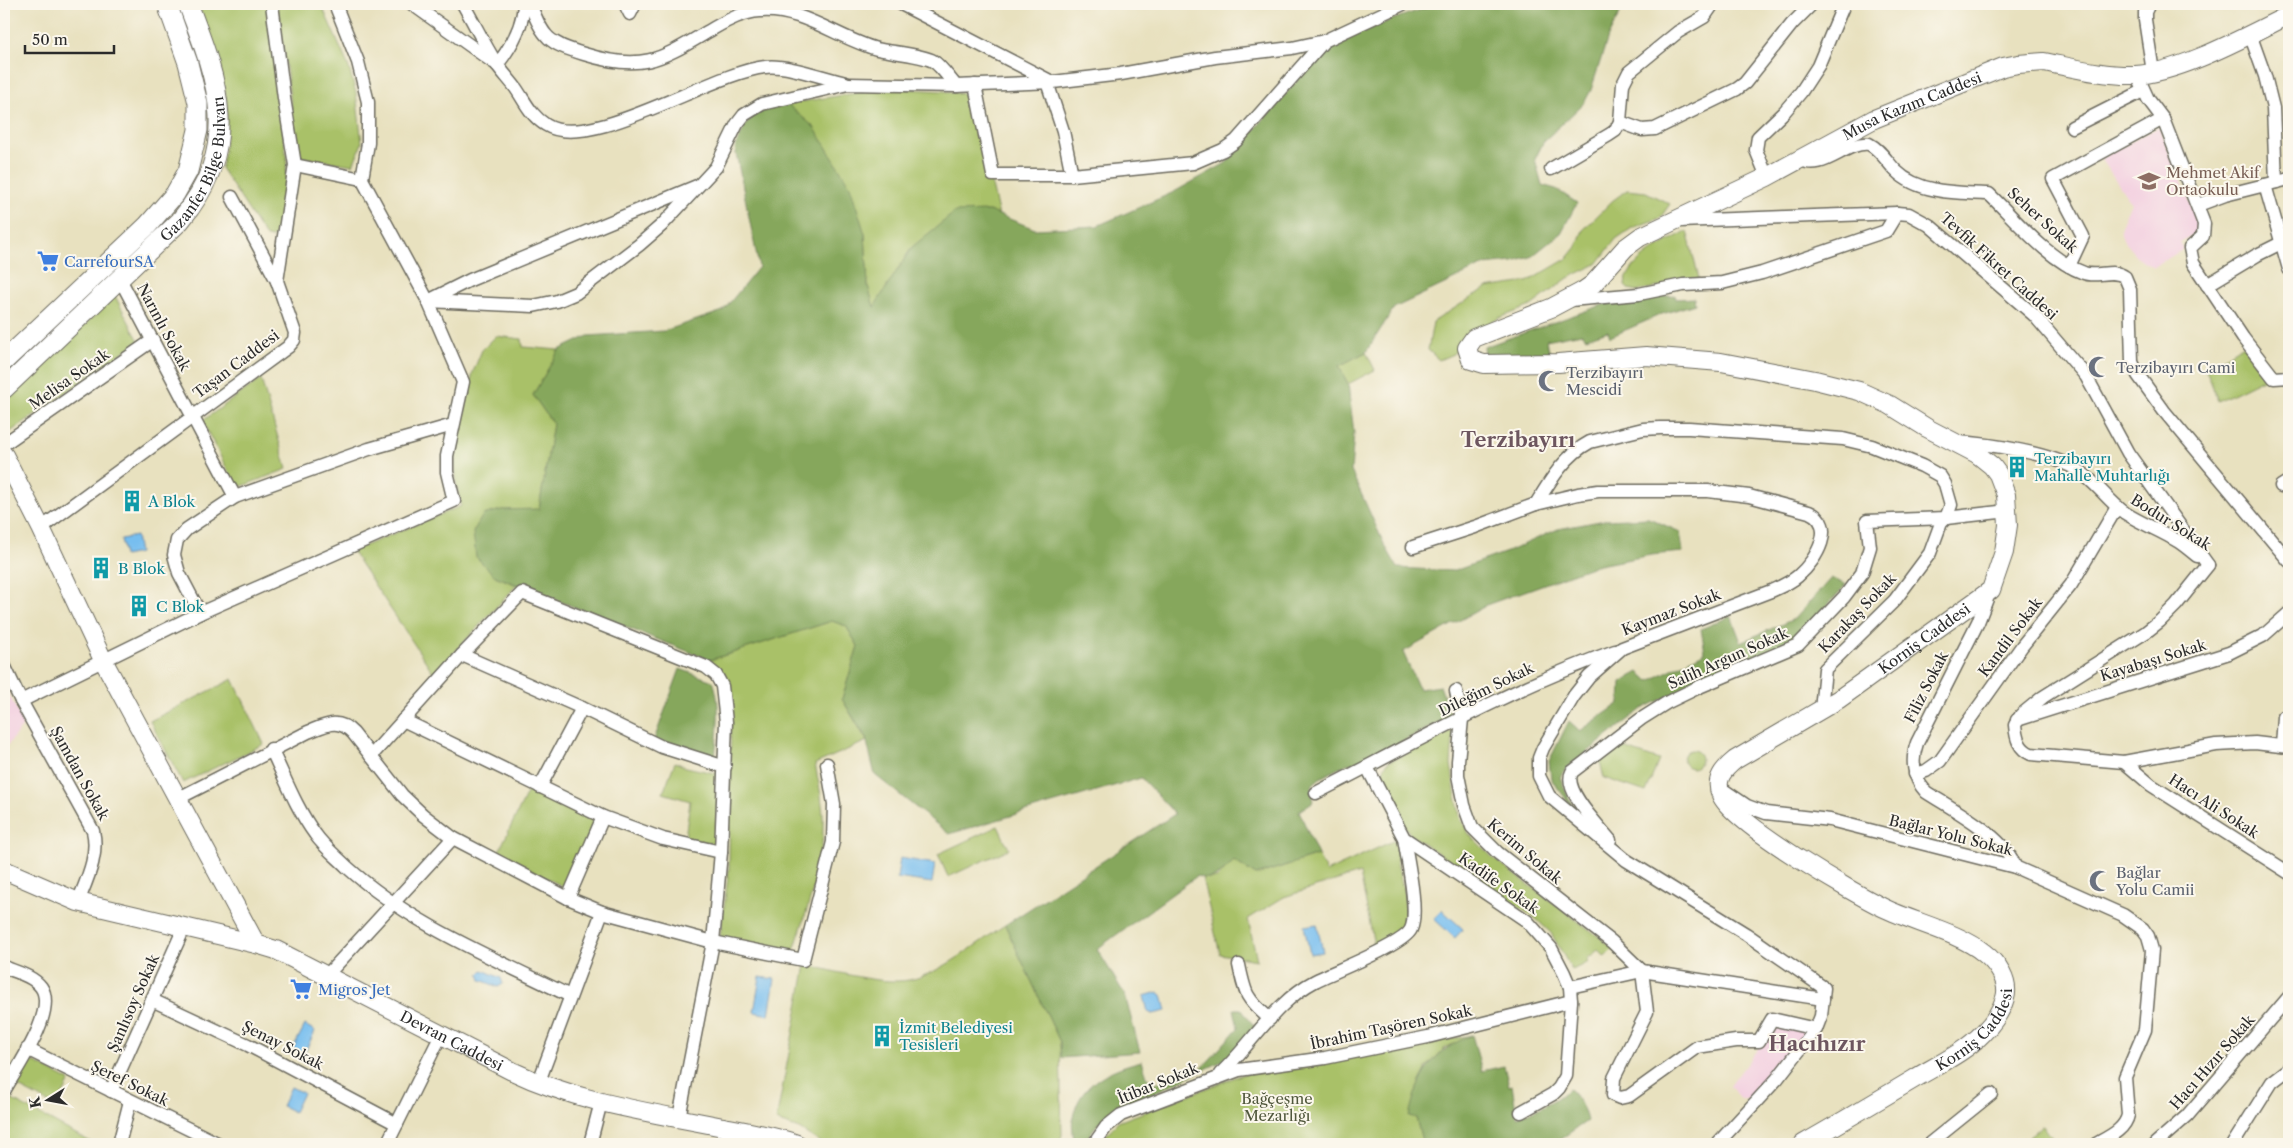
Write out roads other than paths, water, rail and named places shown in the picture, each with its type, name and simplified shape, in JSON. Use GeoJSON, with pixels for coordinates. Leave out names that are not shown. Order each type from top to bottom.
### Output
{"type":"FeatureCollection","features":[{"type":"Feature","properties":{"kind":"main road","name":"Gazanfer Bilge Bulvarı"},"geometry":{"type":"LineString","coordinates":[[4,361],[152,220],[175,194],[188,171],[198,130],[198,103],[188,63],[167,4]]}},
{"type":"Feature","properties":{"kind":"main road","name":"Gazanfer Bilge Bulvarı"},"geometry":{"type":"LineString","coordinates":[[4,389],[187,213],[205,184],[214,162],[220,129],[219,104],[214,75],[188,4]]}},
{"type":"Feature","properties":{"kind":"main road","name":"Musa Kazım Caddesi"},"geometry":{"type":"LineString","coordinates":[[1567,300],[1592,284],[1625,248],[1640,237],[1767,177],[1874,119],[1980,75],[2018,64],[2044,62],[2144,79],[2207,54],[2289,15]]}},
{"type":"Feature","properties":{"kind":"main road"},"geometry":{"type":"LineString","coordinates":[[1567,300],[1474,338],[1467,348],[1468,355],[1471,360],[1484,364],[1558,363],[1646,356],[1721,362],[1815,380],[1872,396],[1934,432],[1955,441],[1992,466],[2003,485],[2008,511],[2004,552],[1990,590]]}},
{"type":"Feature","properties":{"kind":"main road"},"geometry":{"type":"LineString","coordinates":[[4,455],[41,528],[103,660],[176,799],[256,944]]}},
{"type":"Feature","properties":{"kind":"main road","name":"Korniş Caddesi"},"geometry":{"type":"LineString","coordinates":[[1803,1144],[1973,1042],[1999,1012],[2007,992],[2006,984],[1993,961],[1984,952],[1947,934],[1883,908],[1854,892],[1771,839],[1732,811],[1721,794],[1719,786],[1722,772],[1735,760],[1852,690],[1990,590]]}},
{"type":"Feature","properties":{"kind":"main road","name":"Devran Caddesi"},"geometry":{"type":"LineString","coordinates":[[4,870],[78,902],[276,950],[538,1084],[601,1102],[791,1143]]}},
{"type":"Feature","properties":{"kind":"street","name":"Taşan Caddesi"},"geometry":{"type":"LineString","coordinates":[[41,528],[288,347],[294,340],[296,333],[277,281],[295,165],[272,4]]}},
{"type":"Feature","properties":{"kind":"street"},"geometry":{"type":"LineString","coordinates":[[21,701],[200,613],[454,500],[446,464],[463,382],[428,301],[362,179],[368,143],[368,102],[358,62],[335,4]]}},
{"type":"Feature","properties":{"kind":"street"},"geometry":{"type":"LineString","coordinates":[[412,4],[497,65]]}},
{"type":"Feature","properties":{"kind":"street"},"geometry":{"type":"LineString","coordinates":[[463,4],[497,65],[516,88],[530,112],[548,126],[568,130],[602,126],[617,122],[722,79],[766,66],[790,68],[848,84],[956,86],[1050,82],[1121,74],[1215,58],[1292,48],[1324,41],[1403,4]]}},
{"type":"Feature","properties":{"kind":"street"},"geometry":{"type":"LineString","coordinates":[[497,65],[511,47],[522,19],[524,4]]}},
{"type":"Feature","properties":{"kind":"street"},"geometry":{"type":"LineString","coordinates":[[530,4],[538,23],[554,44],[612,62],[637,64],[652,61],[684,47],[726,22],[746,13],[761,10],[777,11],[799,17],[837,34],[876,48],[932,60],[956,86]]}},
{"type":"Feature","properties":{"kind":"street"},"geometry":{"type":"LineString","coordinates":[[625,4],[630,14],[635,4]]}},
{"type":"Feature","properties":{"kind":"street"},"geometry":{"type":"LineString","coordinates":[[901,4],[1050,82],[1072,175]]}},
{"type":"Feature","properties":{"kind":"street"},"geometry":{"type":"LineString","coordinates":[[1551,169],[1615,131],[1620,122],[1623,84],[1629,72],[1678,32],[1704,17],[1713,4]]}},
{"type":"Feature","properties":{"kind":"street"},"geometry":{"type":"LineString","coordinates":[[1620,122],[1642,130],[1656,129],[1737,89],[1792,24],[1812,4]]}},
{"type":"Feature","properties":{"kind":"street"},"geometry":{"type":"LineString","coordinates":[[1767,177],[1756,150],[1758,137],[1784,112],[1818,66],[1844,4]]}},
{"type":"Feature","properties":{"kind":"street"},"geometry":{"type":"LineString","coordinates":[[2149,4],[2144,20],[2144,79],[2163,119],[2198,205],[2205,230],[2203,236],[2190,248],[2189,252],[2192,263],[2274,378],[2289,377]]}},
{"type":"Feature","properties":{"kind":"street"},"geometry":{"type":"LineString","coordinates":[[2250,34],[2265,76],[2273,108],[2271,184],[2281,243],[2289,269]]}},
{"type":"Feature","properties":{"kind":"street"},"geometry":{"type":"LineString","coordinates":[[975,85],[994,175],[1072,175],[1193,163],[1223,150],[1236,141],[1324,41]]}},
{"type":"Feature","properties":{"kind":"street"},"geometry":{"type":"LineString","coordinates":[[2072,127],[2144,79]]}},
{"type":"Feature","properties":{"kind":"street"},"geometry":{"type":"LineString","coordinates":[[428,301],[518,306],[545,304],[576,293],[662,225],[701,184],[724,155],[737,124],[754,108],[848,84]]}},
{"type":"Feature","properties":{"kind":"street"},"geometry":{"type":"LineString","coordinates":[[2069,266],[2083,236],[2052,179],[2163,119]]}},
{"type":"Feature","properties":{"kind":"street","name":"Seher Sokak"},"geometry":{"type":"LineString","coordinates":[[1800,159],[1813,163],[1857,145],[1869,144],[1879,150],[1896,172],[1916,183],[1957,193],[1989,194],[2052,254],[2069,266],[2084,273],[2115,273],[2125,277],[2130,289],[2132,362],[2138,376],[2164,411],[2289,561]]}},
{"type":"Feature","properties":{"kind":"street"},"geometry":{"type":"LineString","coordinates":[[295,165],[362,179]]}},
{"type":"Feature","properties":{"kind":"street"},"geometry":{"type":"LineString","coordinates":[[2198,205],[2218,197],[2289,179]]}},
{"type":"Feature","properties":{"kind":"street"},"geometry":{"type":"LineString","coordinates":[[428,301],[470,280],[701,184]]}},
{"type":"Feature","properties":{"kind":"street"},"geometry":{"type":"LineString","coordinates":[[232,197],[277,281]]}},
{"type":"Feature","properties":{"kind":"street"},"geometry":{"type":"LineString","coordinates":[[1567,300],[1639,294],[1683,285],[1722,283],[1762,272],[1886,231],[1897,212]]}},
{"type":"Feature","properties":{"kind":"street","name":"Tevfik Fikret Caddesi"},"geometry":{"type":"LineString","coordinates":[[1669,222],[1897,212],[1909,214],[1929,225],[2034,315],[2086,376],[2128,453],[2208,564]]}},
{"type":"Feature","properties":{"kind":"street"},"geometry":{"type":"LineString","coordinates":[[2207,285],[2281,243]]}},
{"type":"Feature","properties":{"kind":"street","name":"Narınlı Sokak"},"geometry":{"type":"LineString","coordinates":[[120,279],[235,497]]}},
{"type":"Feature","properties":{"kind":"street","name":"Melisa Sokak"},"geometry":{"type":"LineString","coordinates":[[4,444],[153,340]]}},
{"type":"Feature","properties":{"kind":"street"},"geometry":{"type":"LineString","coordinates":[[200,613],[179,573],[174,555],[174,547],[180,535],[187,528],[235,497],[369,449],[453,425]]}},
{"type":"Feature","properties":{"kind":"street"},"geometry":{"type":"LineString","coordinates":[[1536,504],[1568,458],[1590,442],[1649,428],[1689,428],[1843,439],[1872,446],[1922,466],[1940,476],[1945,484],[1951,505],[1946,518],[2008,511]]}},
{"type":"Feature","properties":{"kind":"street","name":"Bodur Sokak"},"geometry":{"type":"LineString","coordinates":[[1955,441],[1991,446],[2065,464],[2090,479],[2117,507],[2133,518],[2179,542],[2208,564]]}},
{"type":"Feature","properties":{"kind":"street","name":"Kaymaz Sokak"},"geometry":{"type":"LineString","coordinates":[[1413,547],[1475,527],[1536,504],[1598,491],[1708,491],[1749,496],[1809,512],[1820,518],[1824,530],[1818,548],[1806,568],[1790,582],[1622,648],[1580,686],[1543,748],[1538,767],[1542,785],[1549,796],[1626,860],[1746,934],[1824,988],[1823,999]]}},
{"type":"Feature","properties":{"kind":"street","name":"Kandil Sokak"},"geometry":{"type":"LineString","coordinates":[[1916,774],[1926,771],[1940,761],[2022,646],[2071,585],[2117,507]]}},
{"type":"Feature","properties":{"kind":"street","name":"Karakaş Sokak"},"geometry":{"type":"LineString","coordinates":[[1821,710],[1825,669],[1895,600],[1924,564],[1934,545],[1941,523],[1946,518]]}},
{"type":"Feature","properties":{"kind":"street","name":"Salih Argun Sokak"},"geometry":{"type":"LineString","coordinates":[[1626,860],[1574,794],[1570,776],[1575,768],[1641,719],[1668,702],[1798,645],[1837,604],[1862,573],[1870,547],[1867,520],[1946,518]]}},
{"type":"Feature","properties":{"kind":"street"},"geometry":{"type":"LineString","coordinates":[[2208,564],[2176,605],[2160,621],[2146,632],[2054,688],[2025,711],[2017,720],[2015,729],[2019,744],[2031,754],[2124,762],[2216,745],[2255,743],[2286,747],[2284,717],[2289,715]]}},
{"type":"Feature","properties":{"kind":"street","name":"Filiz Sokak"},"geometry":{"type":"LineString","coordinates":[[1916,774],[1914,759],[1917,743],[1978,622],[1990,590]]}},
{"type":"Feature","properties":{"kind":"street"},"geometry":{"type":"LineString","coordinates":[[371,756],[462,655],[522,593],[706,667],[716,675],[722,686],[726,722],[721,852],[713,942],[680,1118]]}},
{"type":"Feature","properties":{"kind":"street","name":"Kayabaşı Sokak"},"geometry":{"type":"LineString","coordinates":[[2017,720],[2229,653],[2263,636],[2289,613]]}},
{"type":"Feature","properties":{"kind":"street","name":"Dileğim Sokak"},"geometry":{"type":"LineString","coordinates":[[1316,792],[1507,696],[1570,667],[1622,648]]}},
{"type":"Feature","properties":{"kind":"street"},"geometry":{"type":"LineString","coordinates":[[462,655],[582,708],[662,748],[725,767]]}},
{"type":"Feature","properties":{"kind":"street","name":"Şamdan Sokak"},"geometry":{"type":"LineString","coordinates":[[4,665],[21,701],[93,831],[95,849],[91,868],[78,902]]}},
{"type":"Feature","properties":{"kind":"street","name":"Kerim Sokak"},"geometry":{"type":"LineString","coordinates":[[1456,691],[1462,719],[1458,775],[1464,805],[1472,827],[1498,853],[1612,942],[1642,971]]}},
{"type":"Feature","properties":{"kind":"street"},"geometry":{"type":"LineString","coordinates":[[540,787],[582,708]]}},
{"type":"Feature","properties":{"kind":"street"},"geometry":{"type":"LineString","coordinates":[[403,720],[603,817],[663,839],[721,852]]}},
{"type":"Feature","properties":{"kind":"street"},"geometry":{"type":"LineString","coordinates":[[176,799],[271,749],[308,732],[340,723],[349,729],[402,795],[423,815],[453,838],[568,898],[602,912],[713,942],[803,960],[833,842],[834,804],[827,764]]}},
{"type":"Feature","properties":{"kind":"street"},"geometry":{"type":"LineString","coordinates":[[271,749],[300,810],[316,836],[352,872],[391,904],[570,996]]}},
{"type":"Feature","properties":{"kind":"street","name":"Hacı Ali Sokak"},"geometry":{"type":"LineString","coordinates":[[2124,762],[2151,785],[2289,873]]}},
{"type":"Feature","properties":{"kind":"street","name":"Kadife Sokak"},"geometry":{"type":"LineString","coordinates":[[1366,767],[1404,838],[1527,921],[1551,948],[1570,987],[1569,1054],[1566,1076],[1560,1088],[1553,1094],[1521,1112]]}},
{"type":"Feature","properties":{"kind":"street"},"geometry":{"type":"LineString","coordinates":[[1916,774],[1926,792],[2000,844],[2012,857],[2015,867]]}},
{"type":"Feature","properties":{"kind":"street","name":"Bağlar Yolu Sokak"},"geometry":{"type":"LineString","coordinates":[[1719,786],[1747,806],[1766,813],[1830,820],[2015,867],[2133,921],[2143,929],[2151,943],[2152,958],[2145,1030],[2125,1082],[2128,1109],[2127,1120],[2119,1129],[2096,1144]]}},
{"type":"Feature","properties":{"kind":"street"},"geometry":{"type":"LineString","coordinates":[[568,898],[603,817]]}},
{"type":"Feature","properties":{"kind":"street"},"geometry":{"type":"LineString","coordinates":[[327,975],[453,838]]}},
{"type":"Feature","properties":{"kind":"street"},"geometry":{"type":"LineString","coordinates":[[1216,1077],[1247,1046],[1286,1000],[1304,987],[1386,948],[1408,935],[1412,927],[1414,912],[1404,838]]}},
{"type":"Feature","properties":{"kind":"street"},"geometry":{"type":"LineString","coordinates":[[538,1084],[602,912]]}},
{"type":"Feature","properties":{"kind":"street","name":"Şanlısoy Sokak"},"geometry":{"type":"LineString","coordinates":[[111,1091],[184,928]]}},
{"type":"Feature","properties":{"kind":"street"},"geometry":{"type":"LineString","coordinates":[[1239,965],[1249,1001],[1270,1019]]}},
{"type":"Feature","properties":{"kind":"street"},"geometry":{"type":"LineString","coordinates":[[4,967],[35,982],[45,995],[44,1014],[27,1050],[4,1091]]}},
{"type":"Feature","properties":{"kind":"street"},"geometry":{"type":"LineString","coordinates":[[1642,971],[1647,1012],[1614,1078],[1613,1095],[1620,1098],[1629,1096],[1697,1047],[1728,1042],[1759,1041],[1772,1019],[1816,1029]]}},
{"type":"Feature","properties":{"kind":"street"},"geometry":{"type":"LineString","coordinates":[[1570,987],[1642,971],[1823,999],[1820,1021],[1816,1029],[1777,1079],[1717,1144]]}},
{"type":"Feature","properties":{"kind":"street","name":"Hacı Hızır Sokak"},"geometry":{"type":"LineString","coordinates":[[2155,1144],[2187,1116],[2289,996]]}},
{"type":"Feature","properties":{"kind":"street","name":"Şenay Sokak"},"geometry":{"type":"LineString","coordinates":[[152,1000],[248,1045],[397,1124]]}},
{"type":"Feature","properties":{"kind":"street","name":"İbrahim Taşören Sokak"},"geometry":{"type":"LineString","coordinates":[[1216,1077],[1239,1070],[1326,1058],[1428,1037],[1571,1001]]}},
{"type":"Feature","properties":{"kind":"street"},"geometry":{"type":"LineString","coordinates":[[387,1144],[441,1035]]}},
{"type":"Feature","properties":{"kind":"street","name":"Şeref Sokak"},"geometry":{"type":"LineString","coordinates":[[27,1050],[219,1144]]}},
{"type":"Feature","properties":{"kind":"street"},"geometry":{"type":"LineString","coordinates":[[2232,1144],[2272,1082],[2289,1069]]}},
{"type":"Feature","properties":{"kind":"street","name":"İtibar Sokak"},"geometry":{"type":"LineString","coordinates":[[1094,1144],[1106,1127],[1121,1115],[1216,1077]]}},
{"type":"Feature","properties":{"kind":"street"},"geometry":{"type":"LineString","coordinates":[[1929,1144],[1991,1094]]}},
{"type":"Feature","properties":{"kind":"street"},"geometry":{"type":"LineString","coordinates":[[119,1144],[130,1101]]}},
{"type":"Feature","properties":{"kind":"street"},"geometry":{"type":"LineString","coordinates":[[590,1144],[601,1102]]}},
{"type":"Feature","properties":{"kind":"water"},"geometry":{"type":"Polygon","coordinates":[[[136,536],[139,553],[124,556],[121,539],[136,536]]]}},
{"type":"Feature","properties":{"kind":"water"},"geometry":{"type":"Polygon","coordinates":[[[900,858],[935,864],[932,883],[897,878],[900,858]]]}},
{"type":"Feature","properties":{"kind":"water"},"geometry":{"type":"Polygon","coordinates":[[[1442,910],[1463,929],[1455,938],[1434,919],[1442,910]]]}},
{"type":"Feature","properties":{"kind":"water"},"geometry":{"type":"Polygon","coordinates":[[[1317,924],[1323,952],[1310,954],[1304,926],[1317,924]]]}},
{"type":"Feature","properties":{"kind":"water"},"geometry":{"type":"Polygon","coordinates":[[[483,970],[501,978],[503,984],[498,987],[481,980],[479,974],[483,970]]]}},
{"type":"Feature","properties":{"kind":"water"},"geometry":{"type":"Polygon","coordinates":[[[760,977],[775,979],[769,1015],[754,1012],[760,977]]]}},
{"type":"Feature","properties":{"kind":"water"},"geometry":{"type":"Polygon","coordinates":[[[1158,992],[1162,995],[1166,1011],[1153,1014],[1148,1012],[1144,996],[1158,992]]]}},
{"type":"Feature","properties":{"kind":"water"},"geometry":{"type":"Polygon","coordinates":[[[305,1025],[315,1031],[304,1054],[293,1048],[305,1025]]]}},
{"type":"Feature","properties":{"kind":"water"},"geometry":{"type":"Polygon","coordinates":[[[291,1087],[303,1093],[294,1112],[282,1106],[291,1087]]]}},
{"type":"Feature","properties":{"kind":"place","name":"Mehmet Akif Ortaokulu"},"geometry":{"type":"Point","coordinates":[2149,181]}},
{"type":"Feature","properties":{"kind":"place","name":"CarrefourSA"},"geometry":{"type":"Point","coordinates":[48,261]}},
{"type":"Feature","properties":{"kind":"place","name":"Terzibayırı Cami"},"geometry":{"type":"Point","coordinates":[2099,367]}},
{"type":"Feature","properties":{"kind":"place","name":"Terzibayırı Mescidi"},"geometry":{"type":"Point","coordinates":[1549,381]}},
{"type":"Feature","properties":{"kind":"place","name":"Terzibayırı Mahalle Muhtarlığı"},"geometry":{"type":"Point","coordinates":[2017,467]}},
{"type":"Feature","properties":{"kind":"place","name":"A Blok"},"geometry":{"type":"Point","coordinates":[132,501]}},
{"type":"Feature","properties":{"kind":"place","name":"B Blok"},"geometry":{"type":"Point","coordinates":[101,568]}},
{"type":"Feature","properties":{"kind":"place","name":"C Blok"},"geometry":{"type":"Point","coordinates":[139,606]}},
{"type":"Feature","properties":{"kind":"place","name":"Bağlar Yolu Camii"},"geometry":{"type":"Point","coordinates":[2100,881]}},
{"type":"Feature","properties":{"kind":"place","name":"Migros Jet"},"geometry":{"type":"Point","coordinates":[301,989]}},
{"type":"Feature","properties":{"kind":"place","name":"İzmit Belediyesi Tesisleri"},"geometry":{"type":"Point","coordinates":[882,1036]}},
{"type":"Feature","properties":{"kind":"district","name":"Terzibayırı"},"geometry":{"type":"Point","coordinates":[1518,440]}},
{"type":"Feature","properties":{"kind":"district","name":"Hacıhızır"},"geometry":{"type":"Point","coordinates":[1817,1044]}},
{"type":"Feature","properties":{"kind":"park label","name":"Bağçeşme Mezarlığı"},"geometry":{"type":"Point","coordinates":[1277,1106]}}]}
